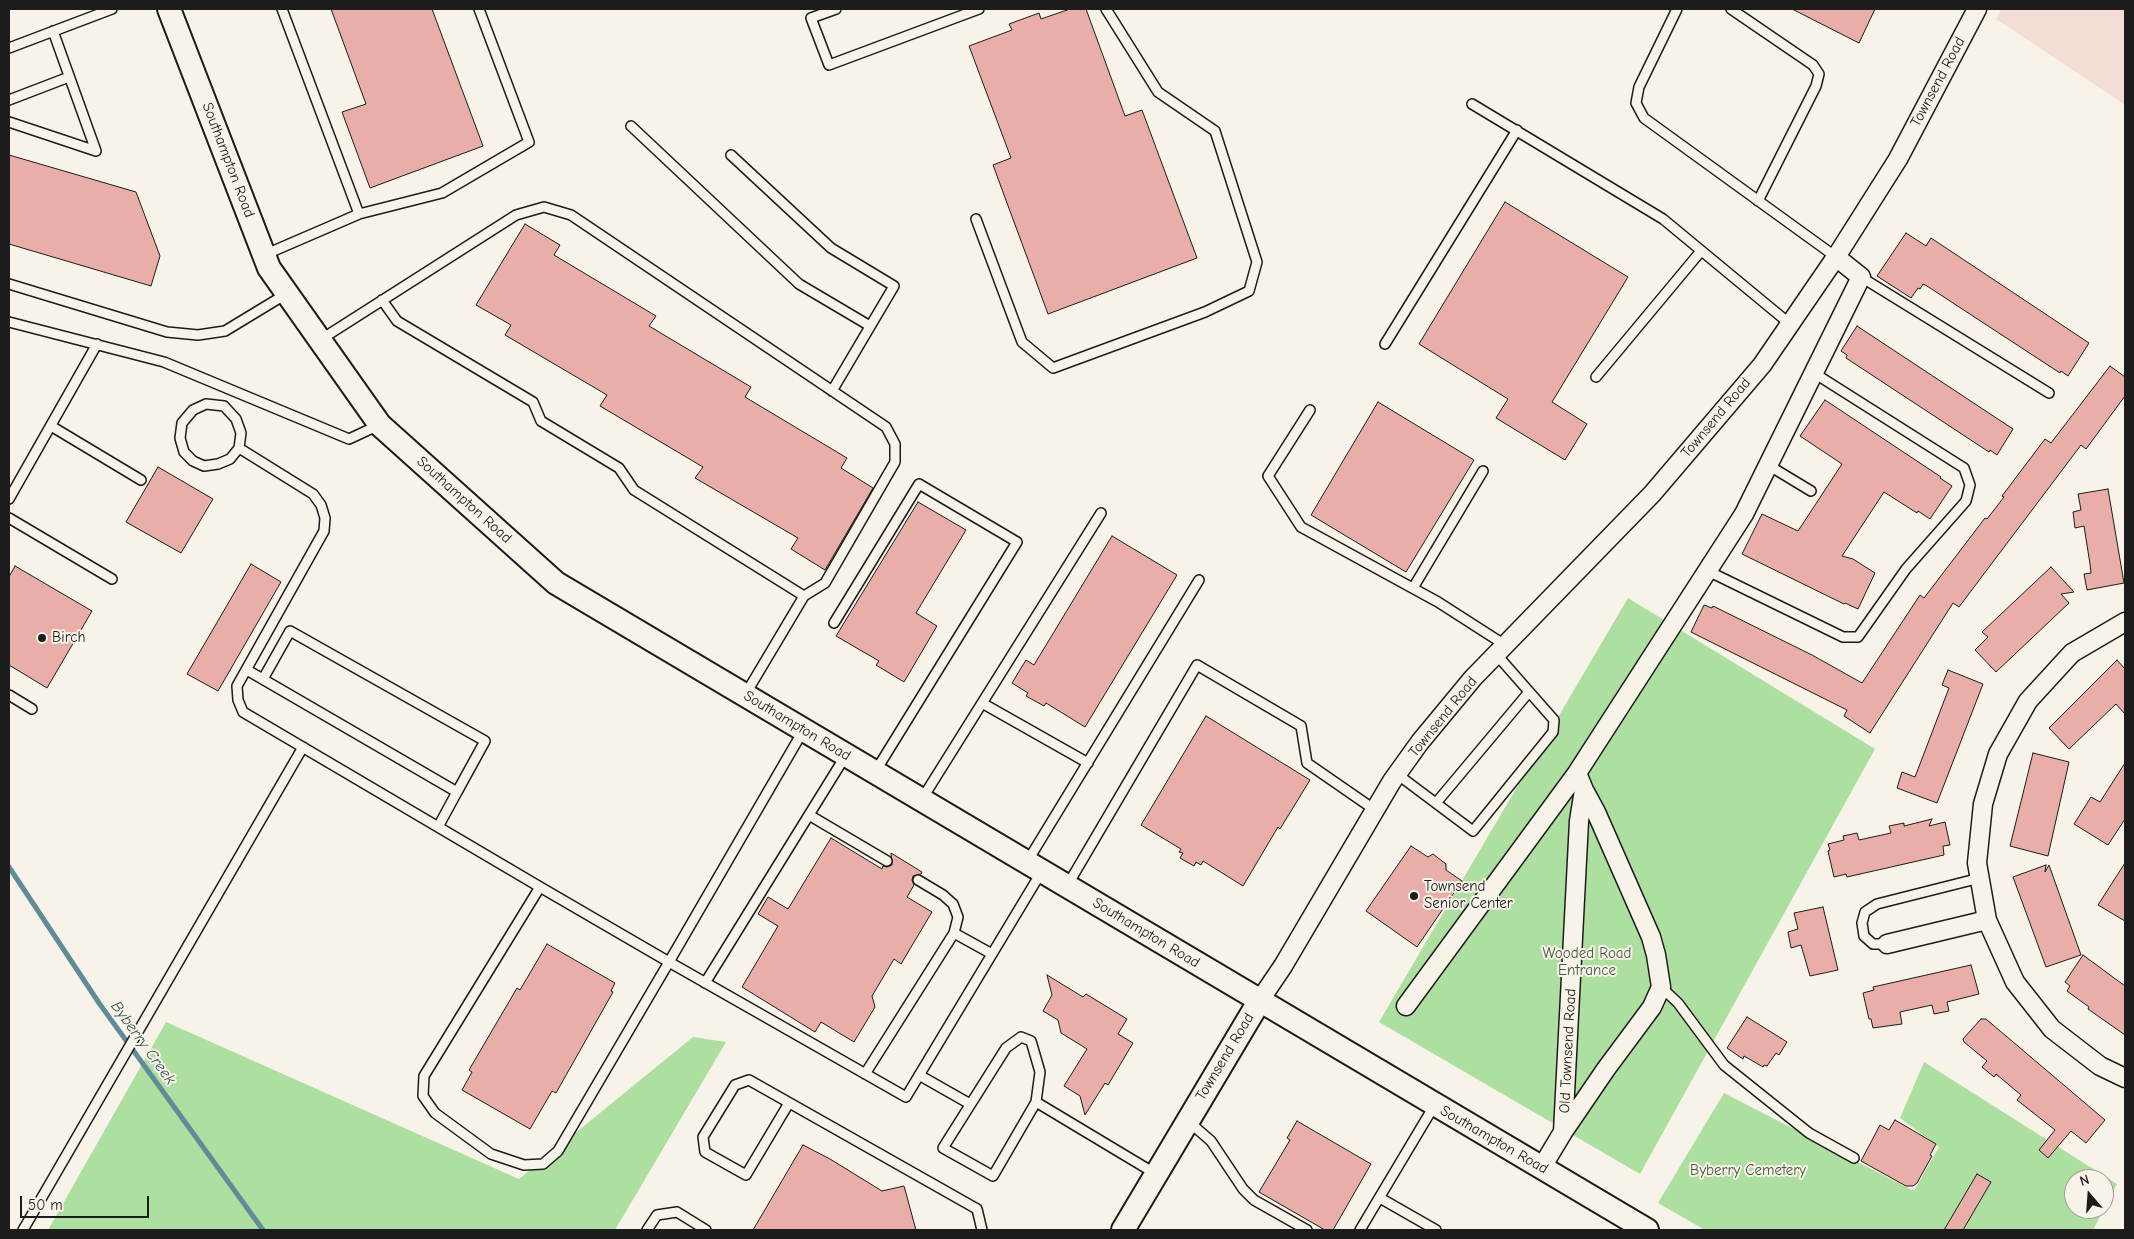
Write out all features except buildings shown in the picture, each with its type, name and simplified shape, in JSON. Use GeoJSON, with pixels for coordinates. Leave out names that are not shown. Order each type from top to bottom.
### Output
{"type":"FeatureCollection","features":[{"type":"Feature","properties":{"kind":"street","name":"Southampton Road"},"geometry":{"type":"LineString","coordinates":[[169,9],[269,268],[380,424],[556,583],[1260,1000],[1434,1106],[1542,1167],[1647,1230]]}},
{"type":"Feature","properties":{"kind":"street","name":"Townsend Road"},"geometry":{"type":"LineString","coordinates":[[1123,1230],[1397,774],[1420,742],[1473,678],[1652,494],[1762,365],[1836,257],[1898,159],[1976,9]]}},
{"type":"Feature","properties":{"kind":"street"},"geometry":{"type":"LineString","coordinates":[[1406,1006],[1577,773],[1744,514],[1861,277],[1836,257]]}},
{"type":"Feature","properties":{"kind":"street"},"geometry":{"type":"LineString","coordinates":[[2125,622],[2072,653],[2028,701],[1998,754],[1983,804],[1977,863],[1987,920],[2015,982],[2052,1029],[2100,1066],[2125,1078]]}},
{"type":"Feature","properties":{"kind":"street","name":"Old Townsend Road"},"geometry":{"type":"LineString","coordinates":[[1542,1167],[1563,1132],[1606,1069],[1652,1007],[1661,987],[1656,955],[1650,937],[1577,773]]}},
{"type":"Feature","properties":{"kind":"street","name":"Old Townsend Road"},"geometry":{"type":"LineString","coordinates":[[1563,1132],[1580,821],[1584,790]]}},
{"type":"Feature","properties":{"kind":"street"},"geometry":{"type":"LineString","coordinates":[[1887,944],[1987,920]]}},
{"type":"Feature","properties":{"kind":"lane"},"geometry":{"type":"LineString","coordinates":[[9,48],[112,9]]}},
{"type":"Feature","properties":{"kind":"lane"},"geometry":{"type":"LineString","coordinates":[[282,9],[359,214]]}},
{"type":"Feature","properties":{"kind":"lane"},"geometry":{"type":"LineString","coordinates":[[264,255],[359,214],[442,193],[529,142],[479,9]]}},
{"type":"Feature","properties":{"kind":"lane"},"geometry":{"type":"LineString","coordinates":[[836,9],[811,18],[829,65],[957,13],[979,9]]}},
{"type":"Feature","properties":{"kind":"lane"},"geometry":{"type":"LineString","coordinates":[[976,219],[1022,342],[1052,368],[1205,312],[1249,291],[1257,262],[1215,131],[1158,92],[1106,9]]}},
{"type":"Feature","properties":{"kind":"lane"},"geometry":{"type":"LineString","coordinates":[[1677,9],[1639,87],[1636,103],[1644,118],[1836,257]]}},
{"type":"Feature","properties":{"kind":"lane"},"geometry":{"type":"LineString","coordinates":[[1733,9],[1813,65],[1819,74],[1816,86],[1758,201]]}},
{"type":"Feature","properties":{"kind":"lane"},"geometry":{"type":"LineString","coordinates":[[9,122],[96,151],[53,31]]}},
{"type":"Feature","properties":{"kind":"lane"},"geometry":{"type":"LineString","coordinates":[[9,100],[69,77]]}},
{"type":"Feature","properties":{"kind":"lane"},"geometry":{"type":"LineString","coordinates":[[1472,104],[1663,219],[1790,324]]}},
{"type":"Feature","properties":{"kind":"lane"},"geometry":{"type":"LineString","coordinates":[[631,126],[799,284],[870,326]]}},
{"type":"Feature","properties":{"kind":"lane"},"geometry":{"type":"LineString","coordinates":[[1385,344],[1517,130]]}},
{"type":"Feature","properties":{"kind":"lane"},"geometry":{"type":"LineString","coordinates":[[731,155],[832,248],[894,286],[832,391]]}},
{"type":"Feature","properties":{"kind":"lane"},"geometry":{"type":"LineString","coordinates":[[320,340],[516,215],[544,207],[571,216],[886,427],[895,444],[895,462],[825,583],[804,596],[745,695]]}},
{"type":"Feature","properties":{"kind":"lane"},"geometry":{"type":"LineString","coordinates":[[1596,377],[1701,251]]}},
{"type":"Feature","properties":{"kind":"lane"},"geometry":{"type":"LineString","coordinates":[[1861,277],[2049,393]]}},
{"type":"Feature","properties":{"kind":"lane"},"geometry":{"type":"LineString","coordinates":[[9,284],[167,332],[198,335],[225,330],[287,294]]}},
{"type":"Feature","properties":{"kind":"lane"},"geometry":{"type":"LineString","coordinates":[[382,300],[397,321],[532,402],[541,420],[619,468],[634,490],[804,596]]}},
{"type":"Feature","properties":{"kind":"lane"},"geometry":{"type":"LineString","coordinates":[[9,322],[164,362],[349,439],[380,424]]}},
{"type":"Feature","properties":{"kind":"lane"},"geometry":{"type":"LineString","coordinates":[[9,499],[97,344]]}},
{"type":"Feature","properties":{"kind":"lane"},"geometry":{"type":"LineString","coordinates":[[1708,571],[1843,638],[1858,637],[1906,569],[1966,501],[1970,485],[1964,468],[1814,373]]}},
{"type":"Feature","properties":{"kind":"lane"},"geometry":{"type":"LineString","coordinates":[[224,406],[230,390]]}},
{"type":"Feature","properties":{"kind":"lane"},"geometry":{"type":"LineString","coordinates":[[206,404],[224,406],[236,420],[241,433],[239,448],[230,459],[218,464],[204,466],[193,461],[184,452],[180,438],[182,423],[193,410],[206,404]]}},
{"type":"Feature","properties":{"kind":"lane"},"geometry":{"type":"LineString","coordinates":[[1310,410],[1268,476],[1301,527],[1438,602],[1500,650],[1529,692],[1554,720],[1553,732],[1473,831],[1397,774]]}},
{"type":"Feature","properties":{"kind":"lane"},"geometry":{"type":"LineString","coordinates":[[51,426],[141,480]]}},
{"type":"Feature","properties":{"kind":"lane"},"geometry":{"type":"LineString","coordinates":[[239,448],[312,494],[321,505],[325,518],[324,530],[237,686],[238,700],[243,712],[540,888],[906,1097],[992,954],[1088,762],[1199,580]]}},
{"type":"Feature","properties":{"kind":"lane"},"geometry":{"type":"LineString","coordinates":[[1768,465],[1811,491]]}},
{"type":"Feature","properties":{"kind":"lane"},"geometry":{"type":"LineString","coordinates":[[1413,588],[1483,471]]}},
{"type":"Feature","properties":{"kind":"lane"},"geometry":{"type":"LineString","coordinates":[[834,623],[919,484],[1017,542],[875,772]]}},
{"type":"Feature","properties":{"kind":"lane"},"geometry":{"type":"LineString","coordinates":[[922,800],[1101,513]]}},
{"type":"Feature","properties":{"kind":"lane"},"geometry":{"type":"LineString","coordinates":[[9,518],[112,579]]}},
{"type":"Feature","properties":{"kind":"lane"},"geometry":{"type":"LineString","coordinates":[[263,679],[290,631],[485,741],[438,827]]}},
{"type":"Feature","properties":{"kind":"lane"},"geometry":{"type":"LineString","coordinates":[[1067,886],[1197,665],[1301,726],[1307,763],[1375,810]]}},
{"type":"Feature","properties":{"kind":"lane"},"geometry":{"type":"LineString","coordinates":[[247,670],[457,792]]}},
{"type":"Feature","properties":{"kind":"lane"},"geometry":{"type":"LineString","coordinates":[[1436,803],[1529,692]]}},
{"type":"Feature","properties":{"kind":"lane"},"geometry":{"type":"LineString","coordinates":[[9,695],[32,709]]}},
{"type":"Feature","properties":{"kind":"lane"},"geometry":{"type":"LineString","coordinates":[[982,703],[1088,762]]}},
{"type":"Feature","properties":{"kind":"lane"},"geometry":{"type":"LineString","coordinates":[[540,888],[424,1076],[422,1096],[435,1113],[491,1154],[524,1165],[543,1164],[558,1151],[804,730]]}},
{"type":"Feature","properties":{"kind":"lane"},"geometry":{"type":"LineString","coordinates":[[23,1230],[303,748]]}},
{"type":"Feature","properties":{"kind":"lane"},"geometry":{"type":"LineString","coordinates":[[706,983],[846,755]]}},
{"type":"Feature","properties":{"kind":"lane"},"geometry":{"type":"LineString","coordinates":[[809,815],[886,861]]}},
{"type":"Feature","properties":{"kind":"lane"},"geometry":{"type":"LineString","coordinates":[[1887,944],[1874,944],[1864,936],[1862,923],[1865,912],[1877,904],[1980,878]]}},
{"type":"Feature","properties":{"kind":"lane"},"geometry":{"type":"LineString","coordinates":[[865,1074],[954,933],[958,918],[953,904],[943,894],[918,880]]}},
{"type":"Feature","properties":{"kind":"lane"},"geometry":{"type":"LineString","coordinates":[[954,933],[992,954]]}},
{"type":"Feature","properties":{"kind":"lane"},"geometry":{"type":"LineString","coordinates":[[1661,987],[1678,1003],[1724,1065],[1809,1133],[1854,1158]]}},
{"type":"Feature","properties":{"kind":"lane"},"geometry":{"type":"LineString","coordinates":[[1021,1037],[1031,1041],[1040,1072],[1036,1102],[993,1176],[943,1148],[1006,1048],[1021,1037]]}},
{"type":"Feature","properties":{"kind":"lane"},"geometry":{"type":"LineString","coordinates":[[919,1075],[970,1104]]}},
{"type":"Feature","properties":{"kind":"lane"},"geometry":{"type":"LineString","coordinates":[[789,1103],[746,1175],[705,1152],[703,1137],[735,1085],[749,1080],[977,1209],[982,1230]]}},
{"type":"Feature","properties":{"kind":"lane"},"geometry":{"type":"LineString","coordinates":[[1036,1102],[1156,1174]]}},
{"type":"Feature","properties":{"kind":"lane"},"geometry":{"type":"LineString","coordinates":[[1360,1230],[1434,1106]]}},
{"type":"Feature","properties":{"kind":"lane"},"geometry":{"type":"LineString","coordinates":[[1188,1120],[1211,1142],[1243,1189],[1254,1200],[1307,1230]]}},
{"type":"Feature","properties":{"kind":"lane"},"geometry":{"type":"LineString","coordinates":[[1380,1198],[1436,1230]]}},
{"type":"Feature","properties":{"kind":"lane"},"geometry":{"type":"LineString","coordinates":[[647,1230],[657,1215],[676,1212],[706,1230]]}},
{"type":"Feature","properties":{"kind":"shaded area"},"geometry":{"type":"Polygon","coordinates":[[[2001,9],[2125,9],[2125,105],[1996,19],[2001,9]]]}},
{"type":"Feature","properties":{"kind":"green space","name":"Wooded Road Entrance"},"geometry":{"type":"Polygon","coordinates":[[[1628,598],[1875,749],[1640,1174],[1379,1022],[1628,598]]]}},
{"type":"Feature","properties":{"kind":"green space"},"geometry":{"type":"Polygon","coordinates":[[[166,1022],[519,1179],[693,1037],[726,1042],[615,1230],[48,1230],[166,1022]]]}},
{"type":"Feature","properties":{"kind":"green space","name":"Byberry Cemetery"},"geometry":{"type":"Polygon","coordinates":[[[1924,1062],[2093,1169],[2064,1169],[2064,1219],[2099,1219],[2093,1230],[1705,1230],[1658,1203],[1724,1093],[1914,1191],[1939,1147],[1900,1118],[1924,1062]]]}},
{"type":"Feature","properties":{"kind":"waterway","name":"Byberry Creek"},"geometry":{"type":"LineString","coordinates":[[9,867],[99,1003],[263,1230]]}},
{"type":"Feature","properties":{"kind":"place","name":"Birch"},"geometry":{"type":"Point","coordinates":[42,638]}},
{"type":"Feature","properties":{"kind":"place","name":"Townsend Senior Center"},"geometry":{"type":"Point","coordinates":[1414,896]}}]}
